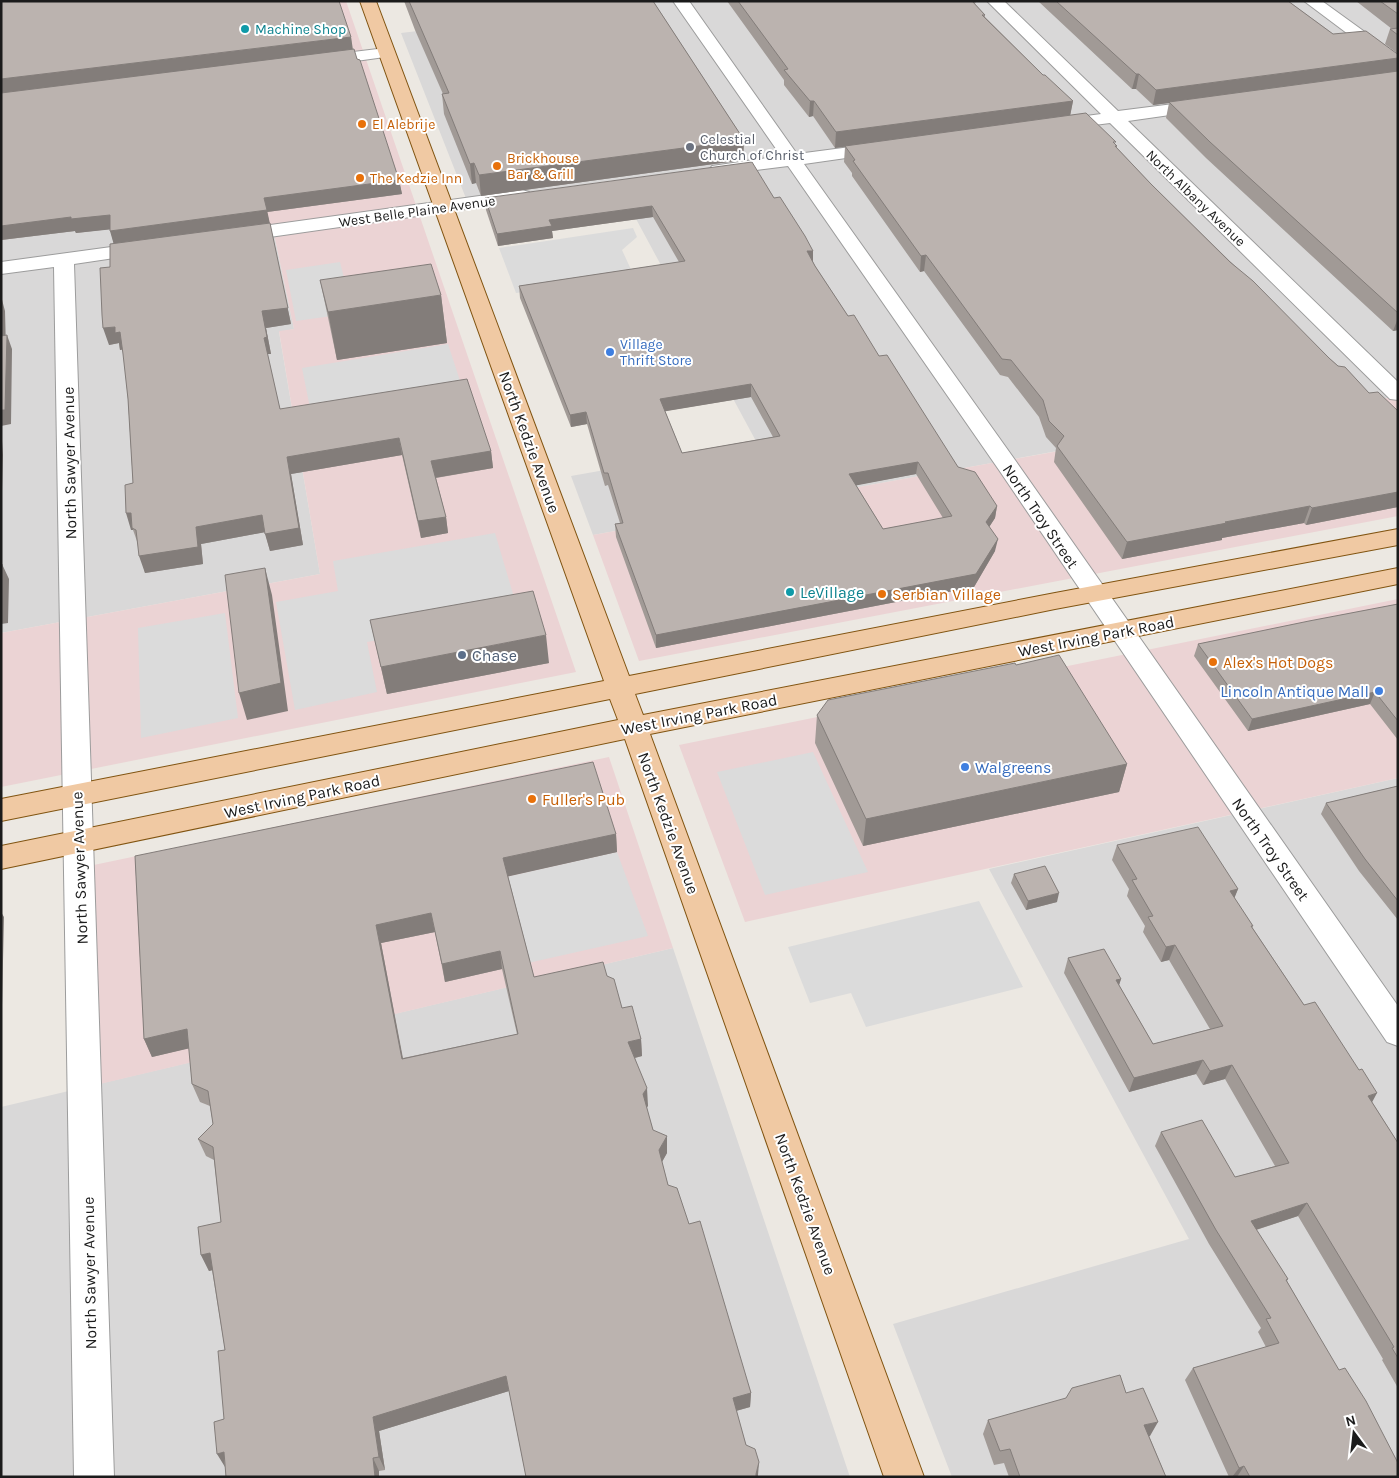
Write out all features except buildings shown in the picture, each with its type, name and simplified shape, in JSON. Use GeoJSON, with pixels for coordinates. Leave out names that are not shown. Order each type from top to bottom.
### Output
{"type":"FeatureCollection","features":[{"type":"Feature","properties":{"kind":"main road","name":"North Kedzie Avenue"},"geometry":{"type":"LineString","coordinates":[[368,1],[634,727],[904,1477]]}},
{"type":"Feature","properties":{"kind":"main road"},"geometry":{"type":"LineString","coordinates":[[1,810],[619,687],[1398,537]]}},
{"type":"Feature","properties":{"kind":"main road","name":"West Irving Park Road"},"geometry":{"type":"LineString","coordinates":[[1,858],[634,727],[1398,576]]}},
{"type":"Feature","properties":{"kind":"street","name":"North Troy Street"},"geometry":{"type":"LineString","coordinates":[[681,1],[1007,465],[1094,595],[1398,1032]]}},
{"type":"Feature","properties":{"kind":"street","name":"North Albany Avenue"},"geometry":{"type":"LineString","coordinates":[[995,1],[1398,394]]}},
{"type":"Feature","properties":{"kind":"street"},"geometry":{"type":"LineString","coordinates":[[1312,1],[1398,64]]}},
{"type":"Feature","properties":{"kind":"street"},"geometry":{"type":"LineString","coordinates":[[301,63],[386,53]]}},
{"type":"Feature","properties":{"kind":"street"},"geometry":{"type":"LineString","coordinates":[[1040,127],[1219,103]]}},
{"type":"Feature","properties":{"kind":"street"},"geometry":{"type":"LineString","coordinates":[[706,172],[899,146]]}},
{"type":"Feature","properties":{"kind":"street","name":"West Belle Plaine Avenue"},"geometry":{"type":"LineString","coordinates":[[218,238],[543,194]]}},
{"type":"Feature","properties":{"kind":"street"},"geometry":{"type":"LineString","coordinates":[[1,268],[161,246]]}},
{"type":"Feature","properties":{"kind":"street","name":"North Sawyer Avenue"},"geometry":{"type":"LineString","coordinates":[[64,259],[94,1477]]}},
{"type":"Feature","properties":{"kind":"shaded area"},"geometry":{"type":"Polygon","coordinates":[[[1,1],[273,229],[294,329],[279,332],[320,574],[1,633],[1,1]]]}},
{"type":"Feature","properties":{"kind":"shaded area"},"geometry":{"type":"Polygon","coordinates":[[[213,1],[346,1],[576,672],[1,787],[1,633],[320,574],[279,331],[294,329],[273,229],[259,231],[213,1]]]}},
{"type":"Feature","properties":{"kind":"shaded area"},"geometry":{"type":"Polygon","coordinates":[[[528,1],[1398,1],[1398,396],[1202,431],[1196,426],[593,535],[571,476],[757,443],[615,180],[467,201],[401,33],[535,17],[528,1]]]}},
{"type":"Feature","properties":{"kind":"shaded area"},"geometry":{"type":"Polygon","coordinates":[[[633,228],[637,237],[622,250],[634,276],[516,293],[499,248],[633,228]]]}},
{"type":"Feature","properties":{"kind":"shaded area"},"geometry":{"type":"Polygon","coordinates":[[[340,262],[353,313],[296,321],[286,270],[340,262]]]}},
{"type":"Feature","properties":{"kind":"shaded area"},"geometry":{"type":"Polygon","coordinates":[[[448,344],[464,393],[312,418],[302,368],[448,344]]]}},
{"type":"Feature","properties":{"kind":"shaded area"},"geometry":{"type":"Polygon","coordinates":[[[1398,396],[1398,516],[639,661],[593,535],[1197,426],[1202,431],[1398,396]]]}},
{"type":"Feature","properties":{"kind":"shaded area"},"geometry":{"type":"Polygon","coordinates":[[[495,533],[519,614],[367,642],[377,692],[295,710],[276,602],[338,591],[333,561],[495,533]]]}},
{"type":"Feature","properties":{"kind":"shaded area"},"geometry":{"type":"Polygon","coordinates":[[[1398,599],[1398,778],[745,922],[679,745],[1398,599]]]}},
{"type":"Feature","properties":{"kind":"shaded area"},"geometry":{"type":"Polygon","coordinates":[[[225,613],[238,718],[141,738],[138,628],[225,613]]]}},
{"type":"Feature","properties":{"kind":"shaded area"},"geometry":{"type":"Polygon","coordinates":[[[813,752],[868,872],[765,895],[717,772],[813,752]]]}},
{"type":"Feature","properties":{"kind":"shaded area"},"geometry":{"type":"Polygon","coordinates":[[[609,757],[673,948],[100,1084],[89,866],[609,757]]]}},
{"type":"Feature","properties":{"kind":"shaded area"},"geometry":{"type":"Polygon","coordinates":[[[1398,778],[1398,1477],[952,1477],[893,1324],[1189,1239],[989,869],[1398,778]]]}},
{"type":"Feature","properties":{"kind":"shaded area"},"geometry":{"type":"Polygon","coordinates":[[[617,852],[648,936],[528,963],[506,877],[617,852]]]}},
{"type":"Feature","properties":{"kind":"shaded area"},"geometry":{"type":"Polygon","coordinates":[[[979,901],[1023,987],[866,1027],[851,993],[810,1003],[788,947],[979,901]]]}},
{"type":"Feature","properties":{"kind":"shaded area"},"geometry":{"type":"Polygon","coordinates":[[[673,948],[850,1477],[1,1477],[1,1107],[673,948]]]}},
{"type":"Feature","properties":{"kind":"place","name":"Machine Shop"},"geometry":{"type":"Point","coordinates":[245,29]}},
{"type":"Feature","properties":{"kind":"place","name":"El Alebrije"},"geometry":{"type":"Point","coordinates":[362,124]}},
{"type":"Feature","properties":{"kind":"place","name":"Celestial Church of Christ"},"geometry":{"type":"Point","coordinates":[690,147]}},
{"type":"Feature","properties":{"kind":"place","name":"Brickhouse Bar & Grill"},"geometry":{"type":"Point","coordinates":[497,166]}},
{"type":"Feature","properties":{"kind":"place","name":"The Kedzie Inn"},"geometry":{"type":"Point","coordinates":[360,178]}},
{"type":"Feature","properties":{"kind":"place","name":"Village Thrift Store"},"geometry":{"type":"Point","coordinates":[610,352]}},
{"type":"Feature","properties":{"kind":"place","name":"LeVillage"},"geometry":{"type":"Point","coordinates":[790,592]}},
{"type":"Feature","properties":{"kind":"place","name":"Serbian Village"},"geometry":{"type":"Point","coordinates":[882,594]}},
{"type":"Feature","properties":{"kind":"place","name":"Chase"},"geometry":{"type":"Point","coordinates":[462,655]}},
{"type":"Feature","properties":{"kind":"place","name":"Alex's Hot Dogs"},"geometry":{"type":"Point","coordinates":[1213,662]}},
{"type":"Feature","properties":{"kind":"place","name":"Lincoln Antique Mall"},"geometry":{"type":"Point","coordinates":[1379,691]}},
{"type":"Feature","properties":{"kind":"place","name":"Walgreens"},"geometry":{"type":"Point","coordinates":[965,767]}},
{"type":"Feature","properties":{"kind":"place","name":"Fuller's Pub"},"geometry":{"type":"Point","coordinates":[532,799]}}]}
